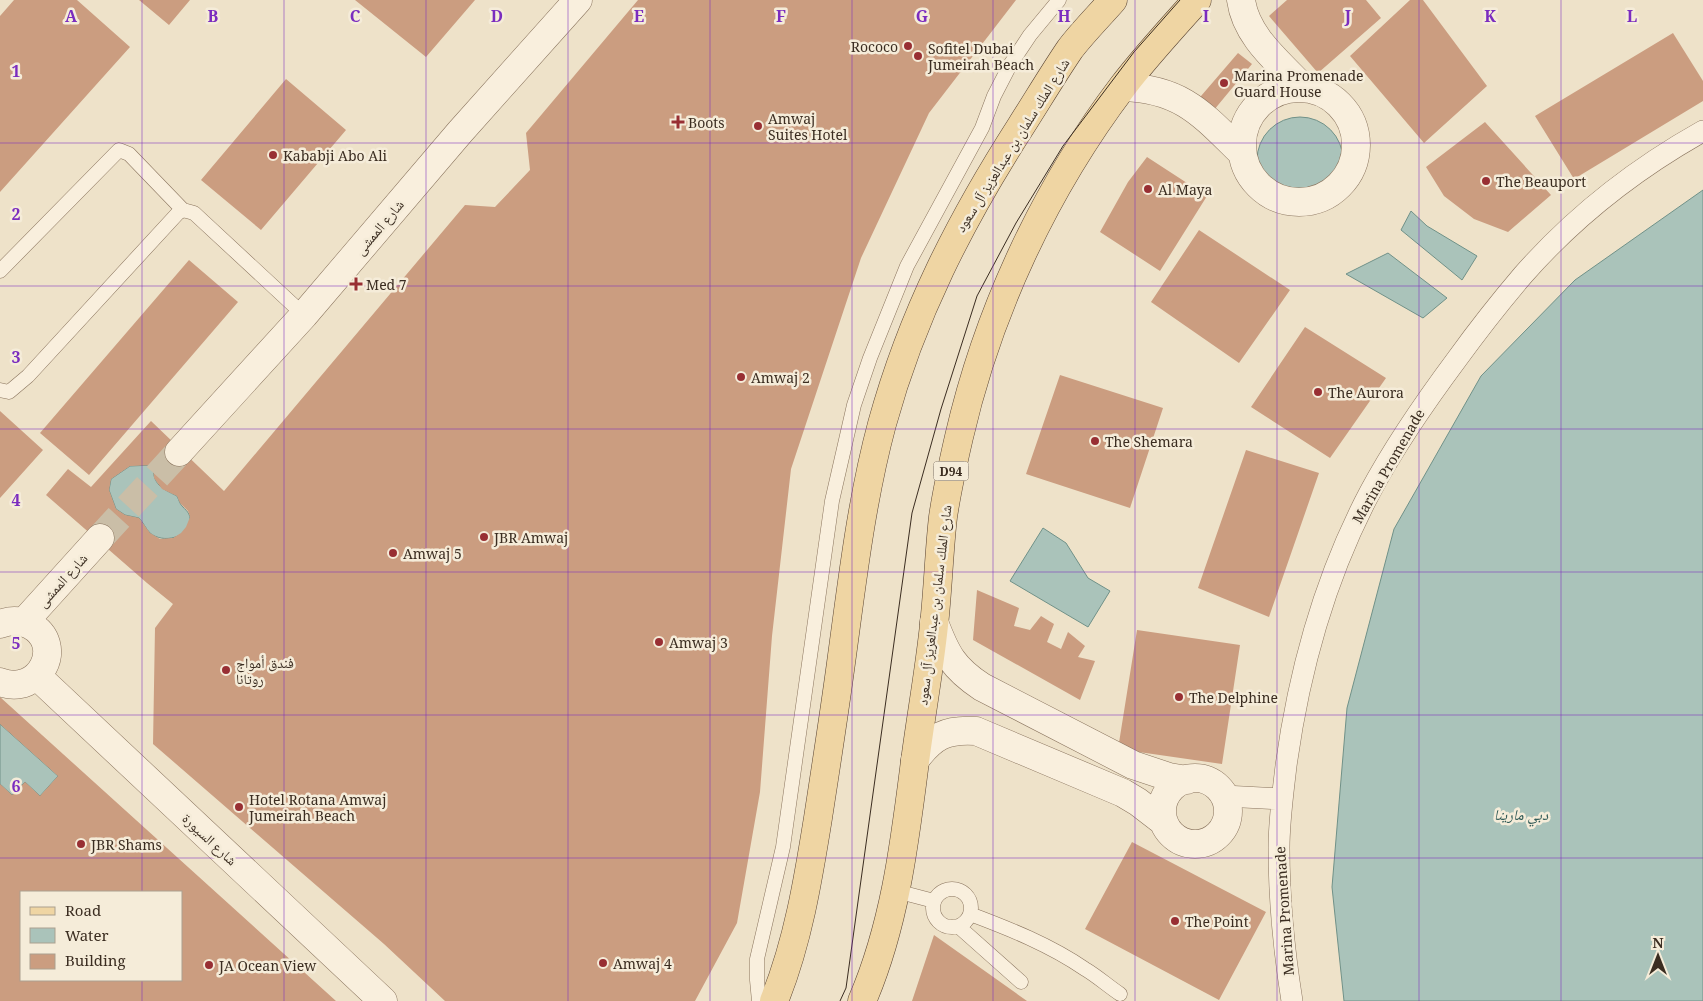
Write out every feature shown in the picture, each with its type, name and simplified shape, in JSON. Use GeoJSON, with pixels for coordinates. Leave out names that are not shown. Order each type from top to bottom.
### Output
{"type":"FeatureCollection","features":[{"type":"Feature","properties":{"kind":"main road","name":"شارع الملك سلمان بن عبدالعزيز آل سعود"},"geometry":{"type":"LineString","coordinates":[[774,1001],[792,951],[809,870],[860,529],[870,476],[898,371],[938,270],[981,190],[1070,49],[1113,0]]}},
{"type":"Feature","properties":{"kind":"main road","name":"شارع الملك سلمان بن عبدالعزيز آل سعود"},"geometry":{"type":"LineString","coordinates":[[862,1001],[880,952],[896,891],[934,622],[944,516],[962,422],[979,364],[1010,282],[1039,219],[1065,174],[1123,87],[1197,0]]}},
{"type":"Feature","properties":{"kind":"street","name":"شارع الممشى"},"geometry":{"type":"LineString","coordinates":[[179,452],[304,315],[460,132],[578,0]]}},
{"type":"Feature","properties":{"kind":"street"},"geometry":{"type":"LineString","coordinates":[[1241,0],[1245,18],[1253,33],[1303,88]]}},
{"type":"Feature","properties":{"kind":"street"},"geometry":{"type":"LineString","coordinates":[[1123,87],[1143,88],[1164,93],[1183,101],[1201,113],[1241,152]]}},
{"type":"Feature","properties":{"kind":"street"},"geometry":{"type":"LineString","coordinates":[[1303,88],[1321,92],[1337,102],[1348,116],[1356,133],[1356,151],[1352,168],[1342,184],[1329,194],[1314,201],[1297,203],[1282,200],[1266,193],[1254,182],[1246,168],[1241,152],[1243,132],[1255,108],[1265,99],[1283,90],[1303,88]]}},
{"type":"Feature","properties":{"kind":"street","name":"Marina Promenade"},"geometry":{"type":"LineString","coordinates":[[1292,1001],[1284,943],[1279,847],[1282,799],[1298,693],[1324,600],[1369,493],[1424,402],[1489,316],[1525,273],[1565,233],[1608,196],[1653,162],[1703,131]]}},
{"type":"Feature","properties":{"kind":"street","name":"شارع الممشى"},"geometry":{"type":"LineString","coordinates":[[12,623],[100,538]]}},
{"type":"Feature","properties":{"kind":"street"},"geometry":{"type":"LineString","coordinates":[[934,622],[944,648],[951,659],[971,680],[982,687],[1116,758],[1151,772],[1187,780]]}},
{"type":"Feature","properties":{"kind":"street"},"geometry":{"type":"LineString","coordinates":[[0,682],[7,685],[18,685],[28,682],[37,676],[46,660],[45,641],[40,633],[33,626],[12,623]]}},
{"type":"Feature","properties":{"kind":"street","name":"شارع السيورة"},"geometry":{"type":"LineString","coordinates":[[37,676],[382,1001]]}},
{"type":"Feature","properties":{"kind":"street"},"geometry":{"type":"LineString","coordinates":[[915,760],[926,746],[940,735],[958,730],[976,730],[1123,793],[1164,822],[1177,839],[1187,843],[1198,844],[1208,842],[1217,836],[1224,827],[1228,817],[1228,806],[1218,788],[1198,779],[1187,780],[1177,784],[1169,791],[1163,806],[1164,822]]}},
{"type":"Feature","properties":{"kind":"street"},"geometry":{"type":"LineString","coordinates":[[1224,796],[1282,799]]}},
{"type":"Feature","properties":{"kind":"lane"},"geometry":{"type":"LineString","coordinates":[[759,1001],[757,959],[785,839],[832,501],[854,405],[884,321],[907,266],[982,128],[994,96],[1010,65],[1030,36],[1060,0]]}},
{"type":"Feature","properties":{"kind":"lane"},"geometry":{"type":"LineString","coordinates":[[0,271],[119,150],[130,154],[183,210],[194,213],[304,315]]}},
{"type":"Feature","properties":{"kind":"lane"},"geometry":{"type":"LineString","coordinates":[[0,390],[9,392],[28,376],[178,212],[183,210]]}},
{"type":"Feature","properties":{"kind":"lane"},"geometry":{"type":"LineString","coordinates":[[954,888],[963,891],[972,906],[970,914],[966,921],[958,926],[950,927],[941,924],[933,910],[934,901],[938,894],[946,889],[954,888]]}},
{"type":"Feature","properties":{"kind":"lane"},"geometry":{"type":"LineString","coordinates":[[896,891],[934,901]]}},
{"type":"Feature","properties":{"kind":"lane"},"geometry":{"type":"LineString","coordinates":[[970,914],[1010,929],[1049,947],[1086,969],[1120,994]]}},
{"type":"Feature","properties":{"kind":"lane"},"geometry":{"type":"LineString","coordinates":[[958,926],[1021,982]]}},
{"type":"Feature","properties":{"kind":"water"},"geometry":{"type":"Polygon","coordinates":[[[1300,117],[1316,121],[1330,130],[1339,144],[1343,160],[1339,176],[1330,190],[1316,199],[1300,203],[1284,199],[1270,190],[1261,176],[1257,160],[1261,144],[1270,130],[1284,121],[1300,117]]]}},
{"type":"Feature","properties":{"kind":"water","name":"دبي مارينا"},"geometry":{"type":"Polygon","coordinates":[[[1703,190],[1703,1001],[1344,1001],[1332,887],[1347,708],[1394,529],[1481,376],[1575,280],[1703,190]]]}},
{"type":"Feature","properties":{"kind":"water"},"geometry":{"type":"Polygon","coordinates":[[[1411,211],[1427,226],[1477,256],[1462,280],[1401,230],[1411,211]]]}},
{"type":"Feature","properties":{"kind":"water"},"geometry":{"type":"Polygon","coordinates":[[[1388,253],[1447,298],[1423,318],[1346,274],[1388,253]]]}},
{"type":"Feature","properties":{"kind":"water"},"geometry":{"type":"Polygon","coordinates":[[[153,465],[156,481],[162,488],[177,496],[181,505],[190,516],[189,526],[180,535],[168,538],[155,536],[150,533],[139,518],[125,515],[116,509],[109,490],[111,479],[130,466],[153,465]]]}},
{"type":"Feature","properties":{"kind":"water"},"geometry":{"type":"Polygon","coordinates":[[[1043,528],[1066,543],[1088,578],[1110,591],[1088,627],[1010,581],[1043,528]]]}},
{"type":"Feature","properties":{"kind":"water"},"geometry":{"type":"Polygon","coordinates":[[[0,724],[58,776],[40,796],[25,782],[12,795],[0,784],[0,724]]]}},
{"type":"Feature","properties":{"kind":"building"},"geometry":{"type":"Polygon","coordinates":[[[14,0],[77,0],[130,47],[0,192],[0,16],[14,0]]]}},
{"type":"Feature","properties":{"kind":"building"},"geometry":{"type":"Polygon","coordinates":[[[139,0],[190,0],[169,25],[139,0]]]}},
{"type":"Feature","properties":{"kind":"building"},"geometry":{"type":"Polygon","coordinates":[[[355,0],[475,0],[426,57],[355,0]]]}},
{"type":"Feature","properties":{"kind":"building","name":"JBR Amwaj"},"geometry":{"type":"Polygon","coordinates":[[[638,0],[1016,0],[929,113],[861,258],[791,469],[772,636],[760,792],[737,923],[695,1001],[445,1001],[384,944],[153,744],[155,628],[173,604],[46,495],[68,469],[91,487],[151,421],[224,491],[465,205],[495,207],[530,170],[526,133],[638,0]],[[153,465],[130,466],[111,479],[109,490],[116,509],[125,515],[139,518],[150,533],[160,539],[173,538],[186,527],[190,517],[177,496],[162,489],[154,478],[153,465]]]}},
{"type":"Feature","properties":{"kind":"building"},"geometry":{"type":"Polygon","coordinates":[[[1287,0],[1366,0],[1381,18],[1318,73],[1269,16],[1287,0]]]}},
{"type":"Feature","properties":{"kind":"building"},"geometry":{"type":"Polygon","coordinates":[[[1410,0],[1423,0],[1487,86],[1424,143],[1350,56],[1410,0]]]}},
{"type":"Feature","properties":{"kind":"building"},"geometry":{"type":"Polygon","coordinates":[[[1673,33],[1703,81],[1703,101],[1574,179],[1535,116],[1673,33]]]}},
{"type":"Feature","properties":{"kind":"building","name":"Marina Promenade Guard House"},"geometry":{"type":"Polygon","coordinates":[[[1238,53],[1252,64],[1209,116],[1195,103],[1238,53]]]}},
{"type":"Feature","properties":{"kind":"building","name":"Kababji Abo Ali"},"geometry":{"type":"Polygon","coordinates":[[[286,79],[346,130],[261,230],[201,180],[286,79]]]}},
{"type":"Feature","properties":{"kind":"building","name":"The Beauport"},"geometry":{"type":"Polygon","coordinates":[[[1485,122],[1551,195],[1508,232],[1474,219],[1444,196],[1426,167],[1485,122]]]}},
{"type":"Feature","properties":{"kind":"building"},"geometry":{"type":"Polygon","coordinates":[[[1147,157],[1207,196],[1160,271],[1100,232],[1128,182],[1147,157]]]}},
{"type":"Feature","properties":{"kind":"building"},"geometry":{"type":"Polygon","coordinates":[[[1199,230],[1290,290],[1239,363],[1151,302],[1199,230]]]}},
{"type":"Feature","properties":{"kind":"building"},"geometry":{"type":"Polygon","coordinates":[[[189,260],[238,302],[89,475],[40,433],[189,260]]]}},
{"type":"Feature","properties":{"kind":"building","name":"The Aurora"},"geometry":{"type":"Polygon","coordinates":[[[1305,327],[1386,378],[1330,458],[1251,407],[1305,327]]]}},
{"type":"Feature","properties":{"kind":"building","name":"The Shemara"},"geometry":{"type":"Polygon","coordinates":[[[1060,375],[1163,408],[1130,508],[1026,474],[1060,375]]]}},
{"type":"Feature","properties":{"kind":"building"},"geometry":{"type":"Polygon","coordinates":[[[0,411],[43,450],[0,498],[0,411]]]}},
{"type":"Feature","properties":{"kind":"building"},"geometry":{"type":"Polygon","coordinates":[[[1246,450],[1319,473],[1269,617],[1198,588],[1246,450]]]}},
{"type":"Feature","properties":{"kind":"building"},"geometry":{"type":"Polygon","coordinates":[[[977,590],[1019,608],[1014,626],[1030,630],[1041,616],[1054,624],[1047,642],[1061,649],[1068,632],[1085,646],[1078,657],[1095,661],[1080,700],[973,640],[977,590]]]}},
{"type":"Feature","properties":{"kind":"building","name":"The Delphine"},"geometry":{"type":"Polygon","coordinates":[[[1137,630],[1240,645],[1222,764],[1118,749],[1137,630]]]}},
{"type":"Feature","properties":{"kind":"building","name":"JBR Shams"},"geometry":{"type":"Polygon","coordinates":[[[0,697],[336,1001],[0,1001],[0,784],[12,795],[25,782],[40,796],[58,776],[0,724],[0,697]]]}},
{"type":"Feature","properties":{"kind":"building","name":"The Point"},"geometry":{"type":"Polygon","coordinates":[[[1132,842],[1266,912],[1219,1000],[1085,929],[1132,842]]]}},
{"type":"Feature","properties":{"kind":"building"},"geometry":{"type":"Polygon","coordinates":[[[934,935],[1027,1001],[912,1001],[934,935]]]}},
{"type":"Feature","properties":{"kind":"tunnel"},"geometry":{"type":"LineString","coordinates":[[100,538],[179,452]]}},
{"type":"Feature","properties":{"kind":"tram line"},"geometry":{"type":"LineString","coordinates":[[840,1001],[846,988],[912,513],[941,409],[977,296],[1016,223],[1063,146],[1134,52],[1180,0]]}},
{"type":"Feature","properties":{"kind":"place","name":"Rococo"},"geometry":{"type":"Point","coordinates":[908,46]}},
{"type":"Feature","properties":{"kind":"place","name":"Sofitel Dubai Jumeirah Beach"},"geometry":{"type":"Point","coordinates":[918,56]}},
{"type":"Feature","properties":{"kind":"place","name":"Marina Promenade Guard House"},"geometry":{"type":"Point","coordinates":[1224,83]}},
{"type":"Feature","properties":{"kind":"place","name":"Boots"},"geometry":{"type":"Point","coordinates":[678,122]}},
{"type":"Feature","properties":{"kind":"place","name":"Amwaj Suites Hotel"},"geometry":{"type":"Point","coordinates":[758,126]}},
{"type":"Feature","properties":{"kind":"place","name":"Kababji Abo Ali"},"geometry":{"type":"Point","coordinates":[273,155]}},
{"type":"Feature","properties":{"kind":"place","name":"The Beauport"},"geometry":{"type":"Point","coordinates":[1486,181]}},
{"type":"Feature","properties":{"kind":"place","name":"Al Maya"},"geometry":{"type":"Point","coordinates":[1148,189]}},
{"type":"Feature","properties":{"kind":"place","name":"Med 7"},"geometry":{"type":"Point","coordinates":[356,284]}},
{"type":"Feature","properties":{"kind":"place","name":"Amwaj 2"},"geometry":{"type":"Point","coordinates":[741,377]}},
{"type":"Feature","properties":{"kind":"place","name":"The Aurora"},"geometry":{"type":"Point","coordinates":[1318,392]}},
{"type":"Feature","properties":{"kind":"place","name":"The Shemara"},"geometry":{"type":"Point","coordinates":[1095,441]}},
{"type":"Feature","properties":{"kind":"place","name":"JBR Amwaj"},"geometry":{"type":"Point","coordinates":[484,537]}},
{"type":"Feature","properties":{"kind":"place","name":"Amwaj 5"},"geometry":{"type":"Point","coordinates":[393,553]}},
{"type":"Feature","properties":{"kind":"place","name":"Amwaj 3"},"geometry":{"type":"Point","coordinates":[659,642]}},
{"type":"Feature","properties":{"kind":"place","name":"فندق أمواج روتانا"},"geometry":{"type":"Point","coordinates":[226,670]}},
{"type":"Feature","properties":{"kind":"place","name":"The Delphine"},"geometry":{"type":"Point","coordinates":[1179,697]}},
{"type":"Feature","properties":{"kind":"place","name":"Hotel Rotana Amwaj Jumeirah Beach"},"geometry":{"type":"Point","coordinates":[239,807]}},
{"type":"Feature","properties":{"kind":"place","name":"JBR Shams"},"geometry":{"type":"Point","coordinates":[81,844]}},
{"type":"Feature","properties":{"kind":"place","name":"The Point"},"geometry":{"type":"Point","coordinates":[1175,921]}},
{"type":"Feature","properties":{"kind":"place","name":"Amwaj 4"},"geometry":{"type":"Point","coordinates":[603,963]}},
{"type":"Feature","properties":{"kind":"place","name":"JA Ocean View"},"geometry":{"type":"Point","coordinates":[209,965]}}]}
